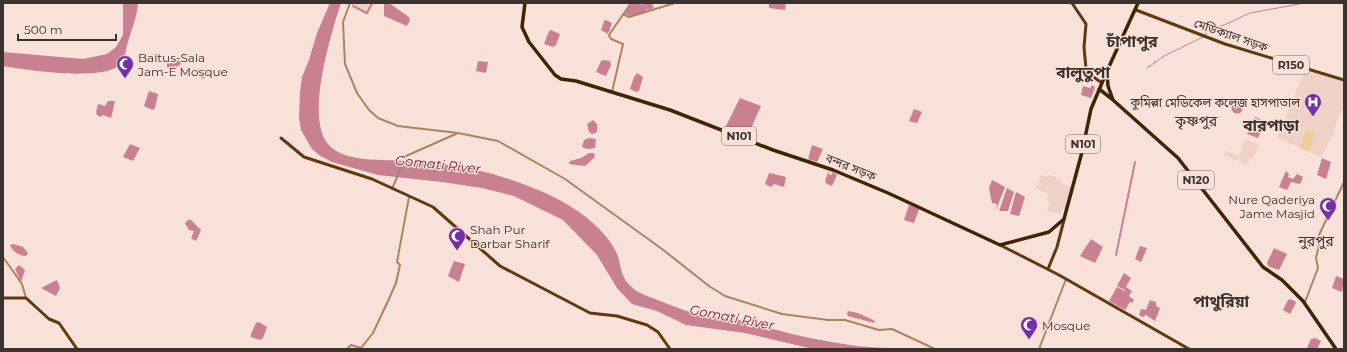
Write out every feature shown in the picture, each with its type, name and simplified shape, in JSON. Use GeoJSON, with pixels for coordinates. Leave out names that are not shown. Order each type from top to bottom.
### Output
{"type":"FeatureCollection","features":[{"type":"Feature","properties":{"kind":"highway","name":"বন্দর সড়ক"},"geometry":{"type":"LineString","coordinates":[[526,3],[522,27],[534,48],[555,75],[561,79],[576,81],[670,110],[773,150],[833,170],[888,193],[998,244]]}},
{"type":"Feature","properties":{"kind":"highway"},"geometry":{"type":"LineString","coordinates":[[1113,100],[1108,86],[1107,71],[1138,3]]}},
{"type":"Feature","properties":{"kind":"highway","name":"N101"},"geometry":{"type":"LineString","coordinates":[[1064,219],[1082,152],[1090,109],[1107,71]]}},
{"type":"Feature","properties":{"kind":"highway"},"geometry":{"type":"LineString","coordinates":[[1099,89],[1113,100]]}},
{"type":"Feature","properties":{"kind":"highway","name":"N120"},"geometry":{"type":"LineString","coordinates":[[1113,100],[1178,158],[1263,267],[1282,280],[1305,302],[1336,349]]}},
{"type":"Feature","properties":{"kind":"highway"},"geometry":{"type":"LineString","coordinates":[[998,244],[1049,232],[1064,219]]}},
{"type":"Feature","properties":{"kind":"main road"},"geometry":{"type":"LineString","coordinates":[[1072,3],[1086,24],[1084,47],[1086,69],[1089,74],[1102,83]]}},
{"type":"Feature","properties":{"kind":"main road","name":"মেডিক্যাল সড়ক"},"geometry":{"type":"LineString","coordinates":[[1136,10],[1201,35],[1344,80]]}},
{"type":"Feature","properties":{"kind":"main road"},"geometry":{"type":"LineString","coordinates":[[281,138],[304,157],[372,179],[433,207],[500,266],[590,313],[617,316],[647,325],[658,332],[670,349]]}},
{"type":"Feature","properties":{"kind":"main road"},"geometry":{"type":"LineString","coordinates":[[1048,269],[1057,247],[1064,219]]}},
{"type":"Feature","properties":{"kind":"main road"},"geometry":{"type":"LineString","coordinates":[[998,244],[1048,269],[1190,349]]}},
{"type":"Feature","properties":{"kind":"main road"},"geometry":{"type":"LineString","coordinates":[[3,298],[26,298],[50,319],[59,323],[77,349]]}},
{"type":"Feature","properties":{"kind":"street"},"geometry":{"type":"LineString","coordinates":[[350,3],[343,22],[345,64],[357,93],[368,110],[378,118],[398,126],[458,133],[498,141],[548,168],[662,249],[709,286],[725,296],[782,314],[828,320],[846,320],[879,330],[892,329],[936,349]]}},
{"type":"Feature","properties":{"kind":"street"},"geometry":{"type":"LineString","coordinates":[[612,92],[623,44],[611,39],[609,35],[631,3]]}},
{"type":"Feature","properties":{"kind":"street"},"geometry":{"type":"LineString","coordinates":[[623,14],[629,17],[675,3]]}},
{"type":"Feature","properties":{"kind":"street"},"geometry":{"type":"LineString","coordinates":[[392,189],[406,156],[458,133]]}},
{"type":"Feature","properties":{"kind":"street"},"geometry":{"type":"LineString","coordinates":[[1305,302],[1318,268],[1316,256],[1319,245],[1318,236],[1344,182]]}},
{"type":"Feature","properties":{"kind":"street"},"geometry":{"type":"LineString","coordinates":[[346,349],[351,345],[361,348],[373,333],[391,294],[400,265],[397,262],[409,197]]}},
{"type":"Feature","properties":{"kind":"street"},"geometry":{"type":"LineString","coordinates":[[3,257],[22,284],[26,298]]}},
{"type":"Feature","properties":{"kind":"street"},"geometry":{"type":"LineString","coordinates":[[1039,349],[1066,279]]}},
{"type":"Feature","properties":{"kind":"shaded area"},"geometry":{"type":"Polygon","coordinates":[[[123,3],[138,3],[135,21],[127,44],[124,61],[115,68],[85,74],[48,72],[3,66],[3,52],[83,59],[107,54],[116,47],[123,35],[123,3]]]}},
{"type":"Feature","properties":{"kind":"shaded area"},"geometry":{"type":"Polygon","coordinates":[[[330,3],[341,3],[326,54],[319,96],[319,115],[322,131],[328,144],[335,150],[354,157],[365,159],[428,163],[476,170],[512,180],[545,193],[562,201],[577,211],[604,234],[617,253],[625,279],[634,289],[644,295],[685,310],[704,316],[735,319],[792,334],[831,342],[863,347],[901,349],[813,349],[745,333],[686,325],[657,311],[632,304],[617,288],[597,255],[563,220],[514,196],[482,188],[378,175],[332,162],[319,155],[312,149],[301,130],[299,118],[300,93],[302,77],[317,33],[330,3]]]}},
{"type":"Feature","properties":{"kind":"shaded area"},"geometry":{"type":"Polygon","coordinates":[[[350,3],[374,3],[368,16],[350,3]]]}},
{"type":"Feature","properties":{"kind":"shaded area"},"geometry":{"type":"Polygon","coordinates":[[[384,3],[389,3],[409,17],[410,20],[407,26],[384,16],[384,3]]]}},
{"type":"Feature","properties":{"kind":"shaded area"},"geometry":{"type":"Polygon","coordinates":[[[632,3],[638,3],[643,6],[640,3],[652,4],[654,8],[648,10],[646,9],[647,11],[630,16],[625,13],[632,3]]]}},
{"type":"Feature","properties":{"kind":"shaded area"},"geometry":{"type":"Polygon","coordinates":[[[769,3],[786,3],[785,10],[769,8],[769,3]]]}},
{"type":"Feature","properties":{"kind":"shaded area"},"geometry":{"type":"Polygon","coordinates":[[[606,20],[612,23],[608,34],[601,30],[604,21],[606,20]]]}},
{"type":"Feature","properties":{"kind":"shaded area"},"geometry":{"type":"Polygon","coordinates":[[[551,30],[560,34],[556,45],[553,47],[544,44],[549,31],[551,30]]]}},
{"type":"Feature","properties":{"kind":"shaded area"},"geometry":{"type":"Polygon","coordinates":[[[171,57],[180,61],[181,64],[172,70],[167,67],[167,60],[171,57]]]}},
{"type":"Feature","properties":{"kind":"shaded area"},"geometry":{"type":"Polygon","coordinates":[[[478,61],[488,62],[486,73],[476,71],[478,61]]]}},
{"type":"Feature","properties":{"kind":"shaded area"},"geometry":{"type":"Polygon","coordinates":[[[601,61],[610,61],[611,65],[606,76],[596,72],[601,61]]]}},
{"type":"Feature","properties":{"kind":"shaded area"},"geometry":{"type":"Polygon","coordinates":[[[197,69],[208,69],[208,73],[217,74],[217,78],[208,74],[203,79],[197,76],[197,69]]]}},
{"type":"Feature","properties":{"kind":"shaded area","name":"কুমিল্লা মেডিকেল কলেজ হাসপাতাল"},"geometry":{"type":"Polygon","coordinates":[[[1305,71],[1344,81],[1344,106],[1336,123],[1334,133],[1321,157],[1277,138],[1305,71]]]}},
{"type":"Feature","properties":{"kind":"shaded area"},"geometry":{"type":"Polygon","coordinates":[[[637,73],[643,77],[639,91],[636,92],[630,89],[637,73]]]}},
{"type":"Feature","properties":{"kind":"shaded area"},"geometry":{"type":"Polygon","coordinates":[[[1092,85],[1095,87],[1091,98],[1081,95],[1083,86],[1090,88],[1092,85]]]}},
{"type":"Feature","properties":{"kind":"shaded area"},"geometry":{"type":"Polygon","coordinates":[[[149,91],[158,94],[155,108],[153,110],[144,106],[149,91]]]}},
{"type":"Feature","properties":{"kind":"shaded area"},"geometry":{"type":"Polygon","coordinates":[[[740,98],[761,106],[747,137],[725,128],[740,98]]]}},
{"type":"Feature","properties":{"kind":"shaded area"},"geometry":{"type":"Polygon","coordinates":[[[108,101],[115,101],[111,118],[103,115],[100,117],[96,112],[98,104],[105,106],[108,101]]]}},
{"type":"Feature","properties":{"kind":"shaded area"},"geometry":{"type":"Polygon","coordinates":[[[1237,102],[1241,104],[1243,108],[1241,112],[1237,114],[1233,112],[1231,108],[1233,104],[1237,102]]]}},
{"type":"Feature","properties":{"kind":"shaded area"},"geometry":{"type":"Polygon","coordinates":[[[914,109],[922,112],[917,123],[909,121],[914,109]]]}},
{"type":"Feature","properties":{"kind":"shaded area"},"geometry":{"type":"Polygon","coordinates":[[[1255,117],[1263,120],[1264,125],[1258,138],[1247,134],[1255,117]]]}},
{"type":"Feature","properties":{"kind":"shaded area"},"geometry":{"type":"Polygon","coordinates":[[[593,120],[597,124],[597,132],[592,134],[589,132],[587,124],[593,120]]]}},
{"type":"Feature","properties":{"kind":"shaded area"},"geometry":{"type":"Polygon","coordinates":[[[1306,130],[1315,133],[1309,152],[1300,148],[1306,130]]]}},
{"type":"Feature","properties":{"kind":"shaded area"},"geometry":{"type":"Polygon","coordinates":[[[590,138],[596,139],[595,148],[588,149],[582,147],[584,140],[590,138]]]}},
{"type":"Feature","properties":{"kind":"shaded area"},"geometry":{"type":"Polygon","coordinates":[[[1245,139],[1259,144],[1253,158],[1251,158],[1247,165],[1224,155],[1226,151],[1239,156],[1245,139]]]}},
{"type":"Feature","properties":{"kind":"shaded area"},"geometry":{"type":"Polygon","coordinates":[[[130,144],[140,148],[133,161],[123,157],[130,144]]]}},
{"type":"Feature","properties":{"kind":"shaded area"},"geometry":{"type":"Polygon","coordinates":[[[812,145],[823,149],[817,162],[808,159],[812,145]]]}},
{"type":"Feature","properties":{"kind":"shaded area"},"geometry":{"type":"Polygon","coordinates":[[[589,153],[594,153],[595,157],[585,166],[569,164],[570,161],[581,158],[589,153]]]}},
{"type":"Feature","properties":{"kind":"shaded area"},"geometry":{"type":"Polygon","coordinates":[[[1322,158],[1331,162],[1326,179],[1317,175],[1322,158]]]}},
{"type":"Feature","properties":{"kind":"shaded area"},"geometry":{"type":"Polygon","coordinates":[[[1286,171],[1289,174],[1288,177],[1293,179],[1297,174],[1303,177],[1300,184],[1291,182],[1287,190],[1279,187],[1286,171]]]}},
{"type":"Feature","properties":{"kind":"shaded area"},"geometry":{"type":"Polygon","coordinates":[[[830,172],[829,175],[833,172],[837,175],[832,186],[827,184],[825,181],[828,173],[830,172]]]}},
{"type":"Feature","properties":{"kind":"shaded area"},"geometry":{"type":"Polygon","coordinates":[[[769,173],[786,177],[784,187],[774,184],[771,187],[765,184],[769,173]]]}},
{"type":"Feature","properties":{"kind":"shaded area"},"geometry":{"type":"Polygon","coordinates":[[[1049,174],[1061,180],[1060,183],[1072,187],[1066,210],[1062,209],[1061,214],[1047,211],[1049,202],[1047,193],[1036,188],[1041,175],[1048,177],[1049,174]]]}},
{"type":"Feature","properties":{"kind":"shaded area"},"geometry":{"type":"Polygon","coordinates":[[[992,180],[1005,187],[996,210],[997,204],[992,203],[989,188],[992,180]]]}},
{"type":"Feature","properties":{"kind":"shaded area"},"geometry":{"type":"Polygon","coordinates":[[[1007,188],[1014,192],[1008,211],[999,211],[1007,188]]]}},
{"type":"Feature","properties":{"kind":"shaded area"},"geometry":{"type":"Polygon","coordinates":[[[1016,192],[1025,197],[1019,216],[1010,214],[1016,192]]]}},
{"type":"Feature","properties":{"kind":"shaded area"},"geometry":{"type":"Polygon","coordinates":[[[909,205],[919,209],[914,223],[904,220],[909,205]]]}},
{"type":"Feature","properties":{"kind":"shaded area"},"geometry":{"type":"Polygon","coordinates":[[[188,220],[191,220],[201,230],[196,241],[191,238],[194,231],[189,230],[185,223],[188,220]]]}},
{"type":"Feature","properties":{"kind":"shaded area"},"geometry":{"type":"Polygon","coordinates":[[[1091,239],[1103,247],[1095,263],[1080,256],[1091,239]]]}},
{"type":"Feature","properties":{"kind":"shaded area"},"geometry":{"type":"Polygon","coordinates":[[[13,244],[23,247],[28,253],[26,256],[18,254],[14,251],[10,245],[13,244]]]}},
{"type":"Feature","properties":{"kind":"shaded area"},"geometry":{"type":"Polygon","coordinates":[[[1140,246],[1147,248],[1141,262],[1135,259],[1140,246]]]}},
{"type":"Feature","properties":{"kind":"shaded area"},"geometry":{"type":"Polygon","coordinates":[[[1274,248],[1287,254],[1279,270],[1268,266],[1267,263],[1274,248]]]}},
{"type":"Feature","properties":{"kind":"shaded area"},"geometry":{"type":"Polygon","coordinates":[[[454,261],[465,264],[459,282],[448,276],[454,261]]]}},
{"type":"Feature","properties":{"kind":"shaded area"},"geometry":{"type":"Polygon","coordinates":[[[19,265],[25,270],[21,282],[15,269],[19,265]]]}},
{"type":"Feature","properties":{"kind":"shaded area"},"geometry":{"type":"Polygon","coordinates":[[[1124,273],[1131,278],[1126,287],[1132,291],[1129,296],[1134,300],[1132,303],[1130,302],[1125,310],[1109,301],[1117,287],[1123,290],[1123,292],[1125,290],[1117,286],[1124,273]]]}},
{"type":"Feature","properties":{"kind":"shaded area"},"geometry":{"type":"Polygon","coordinates":[[[1336,276],[1344,279],[1342,292],[1332,288],[1336,276]]]}},
{"type":"Feature","properties":{"kind":"shaded area"},"geometry":{"type":"Polygon","coordinates":[[[57,280],[60,288],[56,296],[41,288],[57,280]]]}},
{"type":"Feature","properties":{"kind":"shaded area"},"geometry":{"type":"Polygon","coordinates":[[[1290,299],[1296,303],[1290,314],[1283,310],[1290,299]]]}},
{"type":"Feature","properties":{"kind":"shaded area"},"geometry":{"type":"Polygon","coordinates":[[[1150,300],[1156,302],[1156,306],[1160,308],[1155,321],[1146,315],[1143,317],[1139,315],[1141,309],[1146,310],[1150,300]]]}},
{"type":"Feature","properties":{"kind":"shaded area"},"geometry":{"type":"Polygon","coordinates":[[[848,311],[858,313],[875,321],[874,323],[848,316],[848,311]]]}},
{"type":"Feature","properties":{"kind":"shaded area"},"geometry":{"type":"Polygon","coordinates":[[[259,322],[267,327],[263,338],[260,340],[251,337],[256,323],[259,322]]]}},
{"type":"Feature","properties":{"kind":"shaded area"},"geometry":{"type":"Polygon","coordinates":[[[1315,338],[1321,341],[1317,349],[1307,348],[1311,339],[1315,338]]]}},
{"type":"Feature","properties":{"kind":"waterway"},"geometry":{"type":"LineString","coordinates":[[353,6],[367,13],[372,3]]}},
{"type":"Feature","properties":{"kind":"waterway"},"geometry":{"type":"LineString","coordinates":[[1205,35],[1208,30],[1224,25],[1250,13],[1305,3]]}},
{"type":"Feature","properties":{"kind":"waterway"},"geometry":{"type":"LineString","coordinates":[[1147,68],[1164,56],[1203,37]]}},
{"type":"Feature","properties":{"kind":"waterway"},"geometry":{"type":"LineString","coordinates":[[1116,255],[1135,162]]}},
{"type":"Feature","properties":{"kind":"place","name":"Baitus-Sala Jam-E Mosque"},"geometry":{"type":"Point","coordinates":[125,79]}},
{"type":"Feature","properties":{"kind":"place","name":"কুমিল্লা মেডিকেল কলেজ হাসপাতাল"},"geometry":{"type":"Point","coordinates":[1313,117]}},
{"type":"Feature","properties":{"kind":"place","name":"Nure Qaderiya Jame Masjid"},"geometry":{"type":"Point","coordinates":[1328,221]}},
{"type":"Feature","properties":{"kind":"place","name":"Shah Pur Darbar Sharif"},"geometry":{"type":"Point","coordinates":[457,251]}},
{"type":"Feature","properties":{"kind":"place","name":"Mosque"},"geometry":{"type":"Point","coordinates":[1029,340]}},
{"type":"Feature","properties":{"kind":"district","name":"চাঁপাপুর"},"geometry":{"type":"Point","coordinates":[1132,41]}},
{"type":"Feature","properties":{"kind":"district","name":"বালুতুপা"},"geometry":{"type":"Point","coordinates":[1083,72]}},
{"type":"Feature","properties":{"kind":"district","name":"কৃষ্ণপুর"},"geometry":{"type":"Point","coordinates":[1196,121]}},
{"type":"Feature","properties":{"kind":"district","name":"বারপাড়া"},"geometry":{"type":"Point","coordinates":[1271,125]}},
{"type":"Feature","properties":{"kind":"district","name":"নুরপুর"},"geometry":{"type":"Point","coordinates":[1316,241]}},
{"type":"Feature","properties":{"kind":"district","name":"পাথুরিয়া"},"geometry":{"type":"Point","coordinates":[1221,301]}},
{"type":"Feature","properties":{"kind":"water label","name":"Gomati River"},"geometry":{"type":"Point","coordinates":[438,164]}},
{"type":"Feature","properties":{"kind":"water label","name":"Gomati River"},"geometry":{"type":"Point","coordinates":[732,317]}}]}
